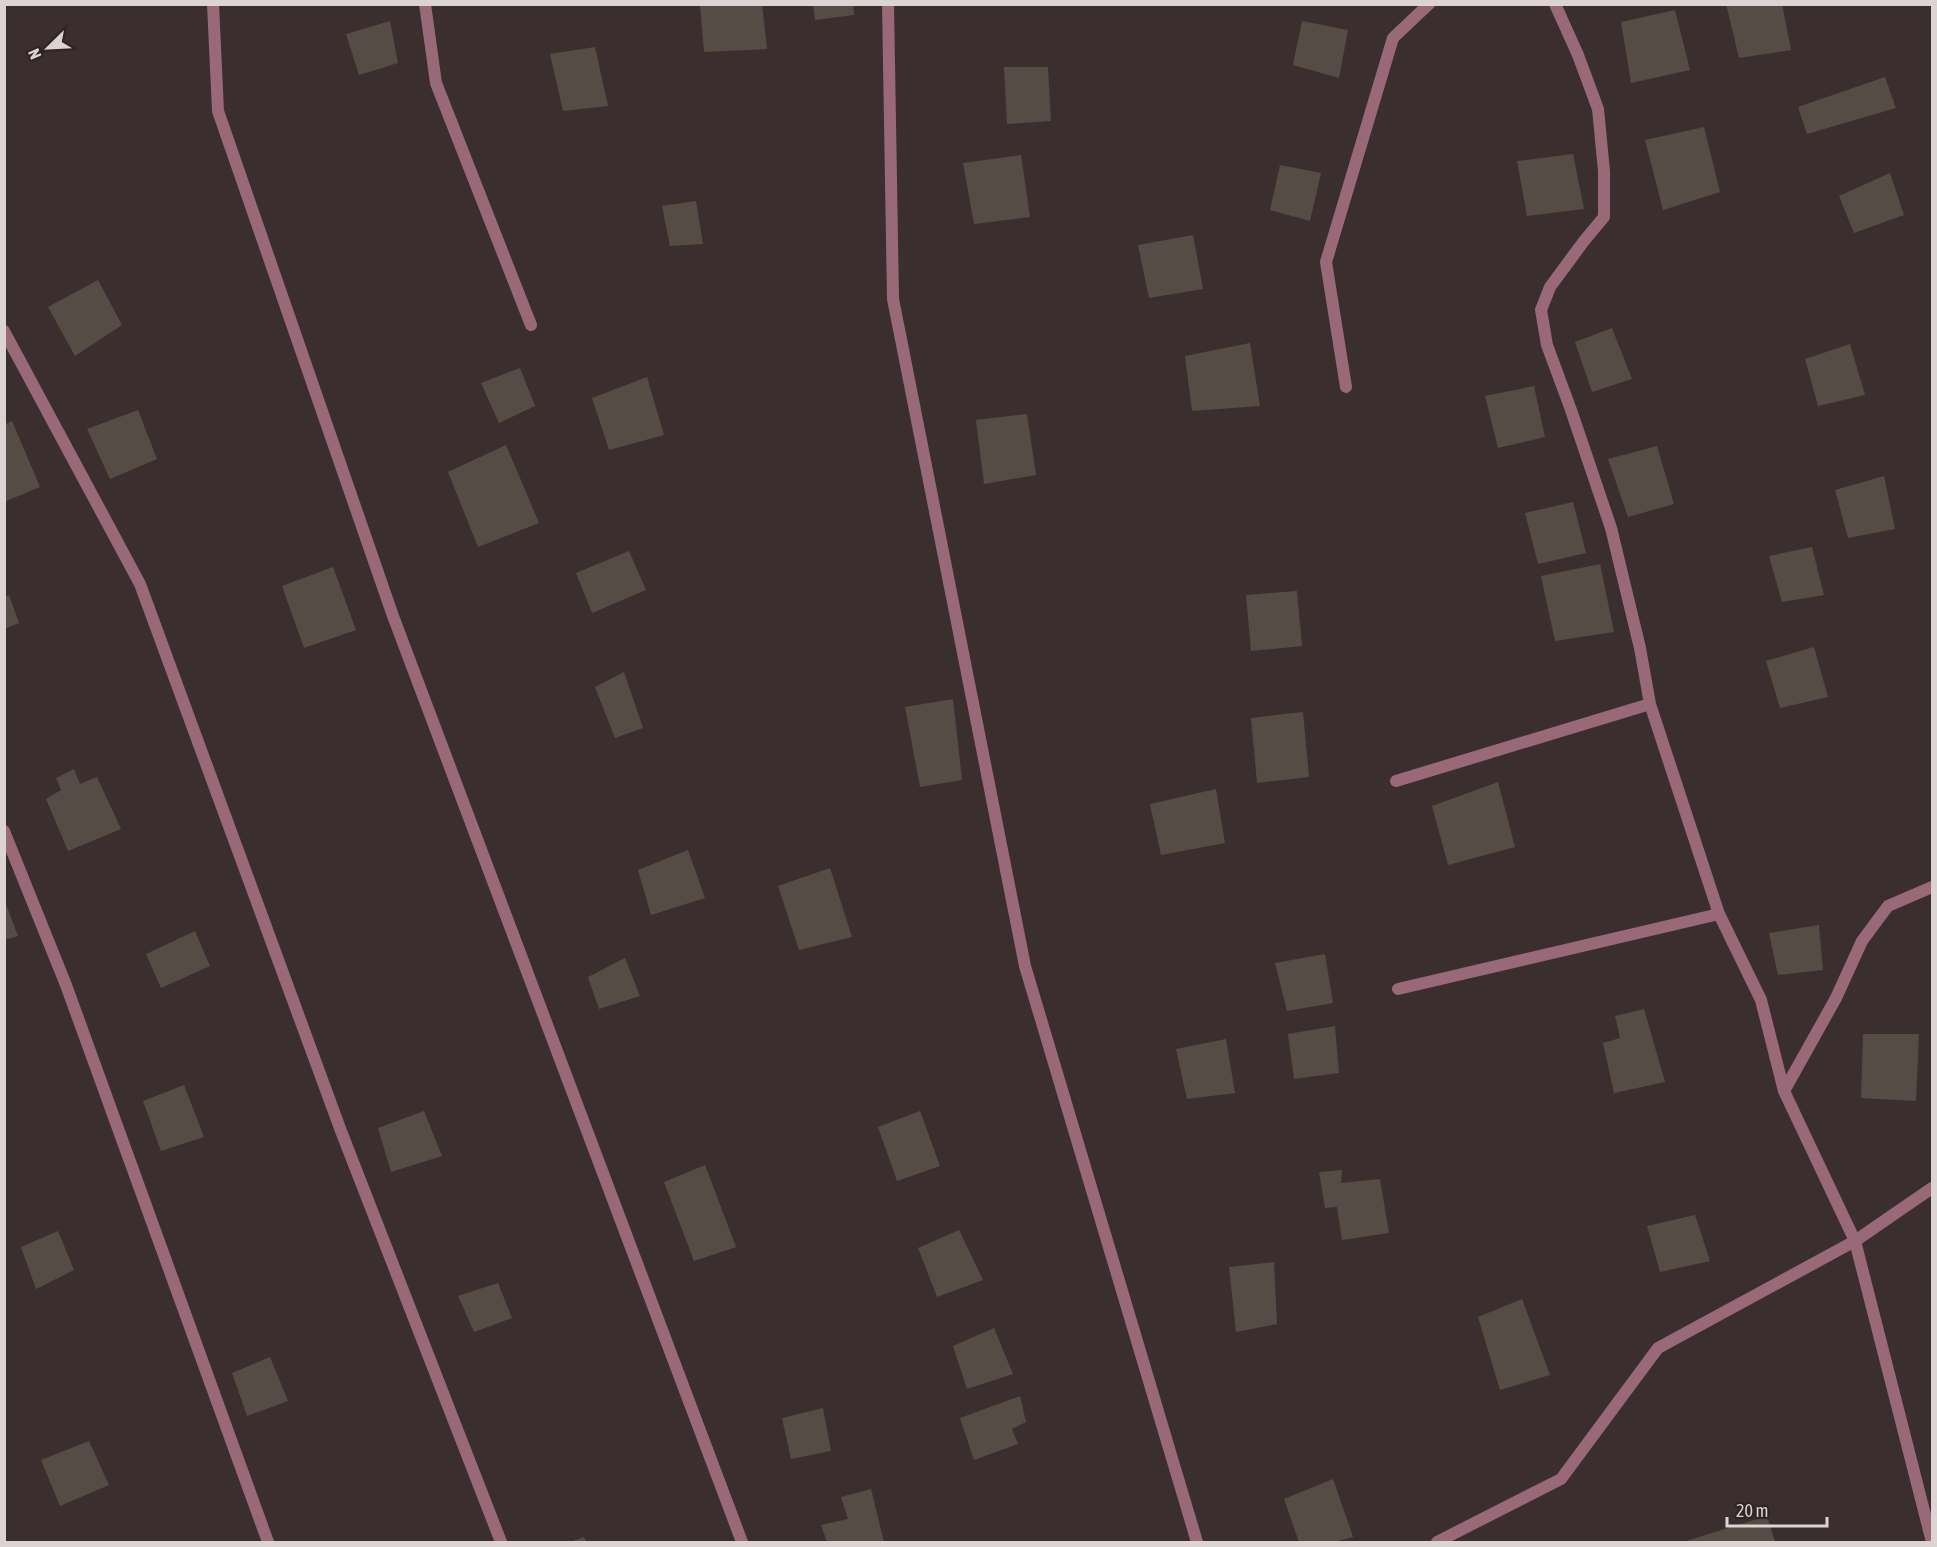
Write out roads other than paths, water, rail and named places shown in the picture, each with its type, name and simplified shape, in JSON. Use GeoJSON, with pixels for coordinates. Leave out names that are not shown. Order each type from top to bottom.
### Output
{"type":"FeatureCollection","features":[{"type":"Feature","properties":{"kind":"street"},"geometry":{"type":"LineString","coordinates":[[213,4],[218,111],[393,616],[742,1542]]}},
{"type":"Feature","properties":{"kind":"street"},"geometry":{"type":"LineString","coordinates":[[425,4],[436,83],[531,325]]}},
{"type":"Feature","properties":{"kind":"street"},"geometry":{"type":"LineString","coordinates":[[888,4],[893,299],[1023,955],[1197,1542]]}},
{"type":"Feature","properties":{"kind":"street"},"geometry":{"type":"LineString","coordinates":[[1346,387],[1326,261],[1393,38],[1429,4]]}},
{"type":"Feature","properties":{"kind":"street"},"geometry":{"type":"LineString","coordinates":[[1555,4],[1578,55],[1598,109],[1604,171],[1604,217],[1551,286],[1541,310],[1546,345],[1571,410],[1611,528],[1640,648],[1650,705],[1719,914],[1761,1000],[1784,1091],[1855,1241],[1932,1542]]}},
{"type":"Feature","properties":{"kind":"street"},"geometry":{"type":"LineString","coordinates":[[4,331],[140,584],[341,1131],[501,1542]]}},
{"type":"Feature","properties":{"kind":"street"},"geometry":{"type":"LineString","coordinates":[[1396,781],[1650,705]]}},
{"type":"Feature","properties":{"kind":"street"},"geometry":{"type":"LineString","coordinates":[[4,831],[66,985],[268,1542]]}},
{"type":"Feature","properties":{"kind":"street"},"geometry":{"type":"LineString","coordinates":[[1784,1091],[1836,998],[1862,941],[1888,906],[1932,887]]}},
{"type":"Feature","properties":{"kind":"street"},"geometry":{"type":"LineString","coordinates":[[1398,989],[1719,914]]}},
{"type":"Feature","properties":{"kind":"street"},"geometry":{"type":"LineString","coordinates":[[1437,1542],[1561,1479],[1658,1348],[1855,1241],[1932,1188]]}}]}
